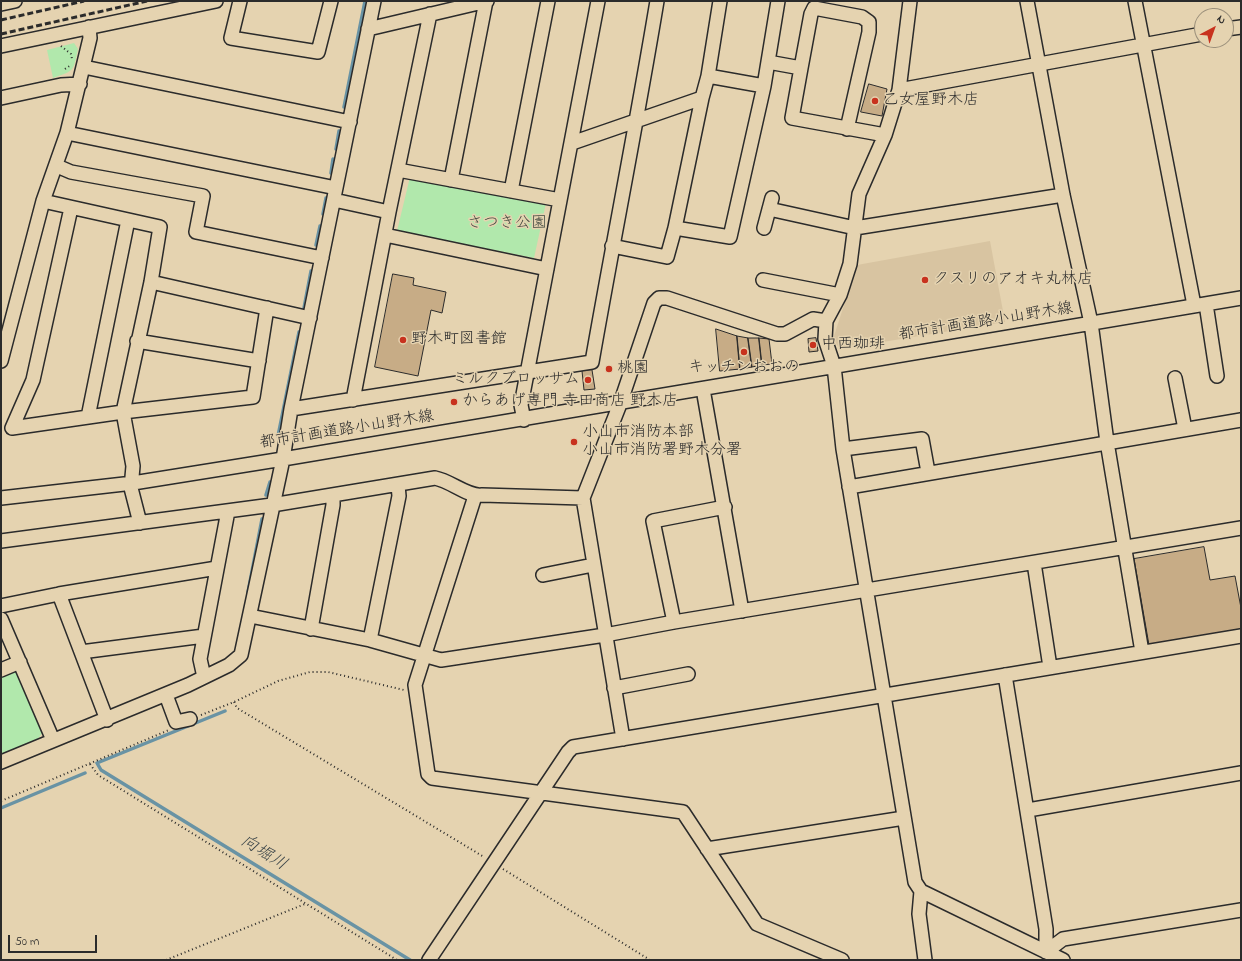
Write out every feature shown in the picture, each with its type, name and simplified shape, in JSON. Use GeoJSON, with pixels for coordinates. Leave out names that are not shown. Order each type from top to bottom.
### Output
{"type":"FeatureCollection","features":[{"type":"Feature","properties":{"kind":"street"},"geometry":{"type":"LineString","coordinates":[[1,46],[216,1]]}},
{"type":"Feature","properties":{"kind":"street"},"geometry":{"type":"LineString","coordinates":[[240,1],[231,38],[318,52],[331,1]]}},
{"type":"Feature","properties":{"kind":"street"},"geometry":{"type":"LineString","coordinates":[[1,762],[166,695],[229,666],[241,655],[283,459],[291,409],[374,1]]}},
{"type":"Feature","properties":{"kind":"street"},"geometry":{"type":"LineString","coordinates":[[368,29],[486,1],[451,180]]}},
{"type":"Feature","properties":{"kind":"street"},"geometry":{"type":"LineString","coordinates":[[511,191],[548,1]]}},
{"type":"Feature","properties":{"kind":"street"},"geometry":{"type":"LineString","coordinates":[[524,420],[521,405],[598,1]]}},
{"type":"Feature","properties":{"kind":"street"},"geometry":{"type":"LineString","coordinates":[[291,409],[592,362],[612,246],[638,120],[657,1]]}},
{"type":"Feature","properties":{"kind":"street"},"geometry":{"type":"LineString","coordinates":[[612,246],[667,257],[675,228],[708,76],[720,1]]}},
{"type":"Feature","properties":{"kind":"street"},"geometry":{"type":"LineString","coordinates":[[675,228],[730,236],[764,86],[778,1]]}},
{"type":"Feature","properties":{"kind":"street"},"geometry":{"type":"LineString","coordinates":[[910,1],[899,90],[885,135],[859,194],[850,264],[840,295],[826,321],[825,339],[834,366],[843,449],[915,882],[921,891],[1063,960]]}},
{"type":"Feature","properties":{"kind":"street"},"geometry":{"type":"LineString","coordinates":[[1027,1],[1063,195],[1091,323],[1107,442],[1142,652]]}},
{"type":"Feature","properties":{"kind":"street"},"geometry":{"type":"LineString","coordinates":[[1135,1],[1143,45],[1217,376]]}},
{"type":"Feature","properties":{"kind":"street"},"geometry":{"type":"LineString","coordinates":[[847,129],[869,32],[869,22],[862,16],[814,8],[811,14],[792,118],[847,129],[885,135]]}},
{"type":"Feature","properties":{"kind":"street"},"geometry":{"type":"LineString","coordinates":[[352,400],[430,14]]}},
{"type":"Feature","properties":{"kind":"street"},"geometry":{"type":"LineString","coordinates":[[1,361],[43,201],[57,166],[80,84],[90,38],[89,27]]}},
{"type":"Feature","properties":{"kind":"street"},"geometry":{"type":"LineString","coordinates":[[899,90],[1194,35]]}},
{"type":"Feature","properties":{"kind":"street"},"geometry":{"type":"LineString","coordinates":[[768,62],[801,68]]}},
{"type":"Feature","properties":{"kind":"street"},"geometry":{"type":"LineString","coordinates":[[84,67],[350,122]]}},
{"type":"Feature","properties":{"kind":"street"},"geometry":{"type":"LineString","coordinates":[[708,76],[764,86]]}},
{"type":"Feature","properties":{"kind":"street"},"geometry":{"type":"LineString","coordinates":[[1,98],[61,85],[80,84]]}},
{"type":"Feature","properties":{"kind":"street"},"geometry":{"type":"LineString","coordinates":[[572,143],[702,98]]}},
{"type":"Feature","properties":{"kind":"street"},"geometry":{"type":"LineString","coordinates":[[67,133],[335,194],[389,212]]}},
{"type":"Feature","properties":{"kind":"street"},"geometry":{"type":"LineString","coordinates":[[57,166],[71,172],[203,196],[196,232],[322,258]]}},
{"type":"Feature","properties":{"kind":"street"},"geometry":{"type":"LineString","coordinates":[[398,170],[560,200]]}},
{"type":"Feature","properties":{"kind":"street"},"geometry":{"type":"LineString","coordinates":[[764,228],[770,203],[855,228],[1063,195]]}},
{"type":"Feature","properties":{"kind":"street"},"geometry":{"type":"LineString","coordinates":[[43,201],[160,227],[151,282],[137,341],[123,412],[133,466],[133,482],[131,488],[140,523]]}},
{"type":"Feature","properties":{"kind":"street"},"geometry":{"type":"LineString","coordinates":[[7,428],[33,380],[71,208]]}},
{"type":"Feature","properties":{"kind":"street"},"geometry":{"type":"LineString","coordinates":[[88,417],[128,220]]}},
{"type":"Feature","properties":{"kind":"street"},"geometry":{"type":"LineString","coordinates":[[385,235],[547,269]]}},
{"type":"Feature","properties":{"kind":"street"},"geometry":{"type":"LineString","coordinates":[[763,280],[840,295]]}},
{"type":"Feature","properties":{"kind":"street"},"geometry":{"type":"LineString","coordinates":[[151,282],[310,318]]}},
{"type":"Feature","properties":{"kind":"street"},"geometry":{"type":"LineString","coordinates":[[623,739],[583,498],[620,404],[654,303],[659,298],[667,298],[777,334],[785,334],[813,319],[826,321]]}},
{"type":"Feature","properties":{"kind":"street","name":"都市計画道路小山野木線"},"geometry":{"type":"LineString","coordinates":[[1,498],[133,482],[283,459],[620,404],[834,366],[1241,298]]}},
{"type":"Feature","properties":{"kind":"street"},"geometry":{"type":"LineString","coordinates":[[7,428],[123,412],[253,397],[267,308]]}},
{"type":"Feature","properties":{"kind":"street"},"geometry":{"type":"LineString","coordinates":[[137,341],[259,361]]}},
{"type":"Feature","properties":{"kind":"street"},"geometry":{"type":"LineString","coordinates":[[1175,378],[1185,429]]}},
{"type":"Feature","properties":{"kind":"street"},"geometry":{"type":"LineString","coordinates":[[704,389],[742,611]]}},
{"type":"Feature","properties":{"kind":"street"},"geometry":{"type":"LineString","coordinates":[[849,487],[928,472],[1241,420]]}},
{"type":"Feature","properties":{"kind":"street"},"geometry":{"type":"LineString","coordinates":[[843,449],[922,439],[928,472]]}},
{"type":"Feature","properties":{"kind":"street"},"geometry":{"type":"LineString","coordinates":[[1,541],[272,505],[435,478],[446,480],[475,496],[583,498]]}},
{"type":"Feature","properties":{"kind":"street"},"geometry":{"type":"LineString","coordinates":[[370,640],[399,496],[398,485]]}},
{"type":"Feature","properties":{"kind":"street"},"geometry":{"type":"LineString","coordinates":[[311,629],[333,505],[333,495]]}},
{"type":"Feature","properties":{"kind":"street"},"geometry":{"type":"LineString","coordinates":[[475,496],[414,685],[428,774],[432,778],[683,812],[757,924],[842,960]]}},
{"type":"Feature","properties":{"kind":"street"},"geometry":{"type":"LineString","coordinates":[[674,622],[653,521],[725,507]]}},
{"type":"Feature","properties":{"kind":"street"},"geometry":{"type":"LineString","coordinates":[[204,678],[200,659],[228,511]]}},
{"type":"Feature","properties":{"kind":"street"},"geometry":{"type":"LineString","coordinates":[[250,616],[370,640],[441,660],[605,635],[674,622],[1241,528]]}},
{"type":"Feature","properties":{"kind":"street"},"geometry":{"type":"LineString","coordinates":[[1034,563],[1050,667]]}},
{"type":"Feature","properties":{"kind":"street"},"geometry":{"type":"LineString","coordinates":[[543,575],[593,565]]}},
{"type":"Feature","properties":{"kind":"street"},"geometry":{"type":"LineString","coordinates":[[1,606],[59,594],[217,568]]}},
{"type":"Feature","properties":{"kind":"street"},"geometry":{"type":"LineString","coordinates":[[59,594],[107,720]]}},
{"type":"Feature","properties":{"kind":"street"},"geometry":{"type":"LineString","coordinates":[[1,619],[53,740]]}},
{"type":"Feature","properties":{"kind":"street"},"geometry":{"type":"LineString","coordinates":[[82,652],[204,636]]}},
{"type":"Feature","properties":{"kind":"street"},"geometry":{"type":"LineString","coordinates":[[429,960],[568,752],[573,747],[1241,636]]}},
{"type":"Feature","properties":{"kind":"street"},"geometry":{"type":"LineString","coordinates":[[1,670],[20,662]]}},
{"type":"Feature","properties":{"kind":"street"},"geometry":{"type":"LineString","coordinates":[[614,688],[688,674]]}},
{"type":"Feature","properties":{"kind":"street"},"geometry":{"type":"LineString","coordinates":[[1005,675],[1046,929],[1046,952]]}},
{"type":"Feature","properties":{"kind":"street"},"geometry":{"type":"LineString","coordinates":[[166,695],[176,722],[190,719]]}},
{"type":"Feature","properties":{"kind":"street"},"geometry":{"type":"LineString","coordinates":[[1028,810],[1241,773]]}},
{"type":"Feature","properties":{"kind":"street"},"geometry":{"type":"LineString","coordinates":[[707,849],[904,818]]}},
{"type":"Feature","properties":{"kind":"street"},"geometry":{"type":"LineString","coordinates":[[921,891],[919,914],[925,960]]}},
{"type":"Feature","properties":{"kind":"street"},"geometry":{"type":"LineString","coordinates":[[1046,952],[1063,940],[1241,910]]}},
{"type":"Feature","properties":{"kind":"path"},"geometry":{"type":"LineString","coordinates":[[58,44],[71,54],[71,65],[65,69]]}},
{"type":"Feature","properties":{"kind":"path"},"geometry":{"type":"LineString","coordinates":[[190,719],[234,702],[278,681],[310,672],[328,672],[415,693]]}},
{"type":"Feature","properties":{"kind":"path"},"geometry":{"type":"LineString","coordinates":[[234,702],[237,708],[494,863],[650,960]]}},
{"type":"Feature","properties":{"kind":"path"},"geometry":{"type":"LineString","coordinates":[[1,801],[164,733],[176,722]]}},
{"type":"Feature","properties":{"kind":"path"},"geometry":{"type":"LineString","coordinates":[[90,764],[98,775],[398,960]]}},
{"type":"Feature","properties":{"kind":"path"},"geometry":{"type":"LineString","coordinates":[[166,960],[305,904]]}},
{"type":"Feature","properties":{"kind":"shaded area","name":"クスリのアオキ丸林店"},"geometry":{"type":"Polygon","coordinates":[[[990,241],[1005,322],[840,349],[833,339],[857,265],[990,241]]]}},
{"type":"Feature","properties":{"kind":"green space"},"geometry":{"type":"Polygon","coordinates":[[[74,43],[78,49],[74,66],[70,71],[53,78],[47,50],[74,43]]]}},
{"type":"Feature","properties":{"kind":"green space","name":"さつき公園"},"geometry":{"type":"Polygon","coordinates":[[[410,177],[546,203],[534,258],[397,231],[410,177]]]}},
{"type":"Feature","properties":{"kind":"green space"},"geometry":{"type":"Polygon","coordinates":[[[15,671],[21,674],[43,732],[37,740],[1,755],[1,677],[15,671]]]}},
{"type":"Feature","properties":{"kind":"building","name":"乙女屋野木店"},"geometry":{"type":"Polygon","coordinates":[[[869,84],[887,89],[882,116],[861,112],[869,84]]]}},
{"type":"Feature","properties":{"kind":"building","name":"野木町図書館"},"geometry":{"type":"Polygon","coordinates":[[[393,274],[414,278],[413,285],[446,292],[442,313],[431,310],[418,376],[375,367],[393,274]]]}},
{"type":"Feature","properties":{"kind":"building"},"geometry":{"type":"Polygon","coordinates":[[[716,329],[737,336],[740,369],[720,371],[716,329]]]}},
{"type":"Feature","properties":{"kind":"building","name":"キッチンおおの"},"geometry":{"type":"Polygon","coordinates":[[[737,336],[748,338],[752,367],[740,369],[737,336]]]}},
{"type":"Feature","properties":{"kind":"building"},"geometry":{"type":"Polygon","coordinates":[[[748,338],[759,338],[762,365],[752,367],[748,338]]]}},
{"type":"Feature","properties":{"kind":"building"},"geometry":{"type":"Polygon","coordinates":[[[759,338],[769,339],[772,364],[762,365],[759,338]]]}},
{"type":"Feature","properties":{"kind":"building","name":"中西珈琲"},"geometry":{"type":"Polygon","coordinates":[[[816,338],[818,351],[809,352],[808,339],[816,338]]]}},
{"type":"Feature","properties":{"kind":"building","name":"ミルクブロッサム"},"geometry":{"type":"Polygon","coordinates":[[[592,370],[595,389],[584,390],[582,371],[592,370]]]}},
{"type":"Feature","properties":{"kind":"building"},"geometry":{"type":"Polygon","coordinates":[[[1204,547],[1210,580],[1235,576],[1241,608],[1241,629],[1149,645],[1134,559],[1204,547]]]}},
{"type":"Feature","properties":{"kind":"waterway"},"geometry":{"type":"LineString","coordinates":[[344,107],[365,1]]}},
{"type":"Feature","properties":{"kind":"waterway"},"geometry":{"type":"LineString","coordinates":[[336,149],[339,131]]}},
{"type":"Feature","properties":{"kind":"waterway"},"geometry":{"type":"LineString","coordinates":[[331,173],[333,159]]}},
{"type":"Feature","properties":{"kind":"waterway"},"geometry":{"type":"LineString","coordinates":[[323,214],[326,198]]}},
{"type":"Feature","properties":{"kind":"waterway"},"geometry":{"type":"LineString","coordinates":[[316,245],[320,226]]}},
{"type":"Feature","properties":{"kind":"waterway"},"geometry":{"type":"LineString","coordinates":[[304,308],[311,271]]}},
{"type":"Feature","properties":{"kind":"waterway"},"geometry":{"type":"LineString","coordinates":[[278,436],[299,332]]}},
{"type":"Feature","properties":{"kind":"waterway"},"geometry":{"type":"LineString","coordinates":[[266,495],[270,482]]}},
{"type":"Feature","properties":{"kind":"waterway"},"geometry":{"type":"LineString","coordinates":[[248,592],[262,519]]}},
{"type":"Feature","properties":{"kind":"waterway","name":"向堀川"},"geometry":{"type":"LineString","coordinates":[[225,711],[97,763],[101,770],[410,960]]}},
{"type":"Feature","properties":{"kind":"waterway","name":"向堀川"},"geometry":{"type":"LineString","coordinates":[[1,808],[85,773]]}},
{"type":"Feature","properties":{"kind":"railway"},"geometry":{"type":"LineString","coordinates":[[1,20],[84,1]]}},
{"type":"Feature","properties":{"kind":"railway"},"geometry":{"type":"LineString","coordinates":[[1,34],[147,1]]}},
{"type":"Feature","properties":{"kind":"place","name":"乙女屋野木店"},"geometry":{"type":"Point","coordinates":[875,101]}},
{"type":"Feature","properties":{"kind":"place","name":"クスリのアオキ丸林店"},"geometry":{"type":"Point","coordinates":[925,280]}},
{"type":"Feature","properties":{"kind":"place","name":"野木町図書館"},"geometry":{"type":"Point","coordinates":[403,340]}},
{"type":"Feature","properties":{"kind":"place","name":"中西珈琲"},"geometry":{"type":"Point","coordinates":[813,345]}},
{"type":"Feature","properties":{"kind":"place","name":"キッチンおおの"},"geometry":{"type":"Point","coordinates":[744,352]}},
{"type":"Feature","properties":{"kind":"place","name":"桃園"},"geometry":{"type":"Point","coordinates":[609,369]}},
{"type":"Feature","properties":{"kind":"place","name":"ミルクブロッサム"},"geometry":{"type":"Point","coordinates":[588,380]}},
{"type":"Feature","properties":{"kind":"place","name":"からあげ専門 寺田商店 野木店"},"geometry":{"type":"Point","coordinates":[454,402]}},
{"type":"Feature","properties":{"kind":"place","name":"小山市消防本部 小山市消防署野木分署"},"geometry":{"type":"Point","coordinates":[574,442]}}]}
